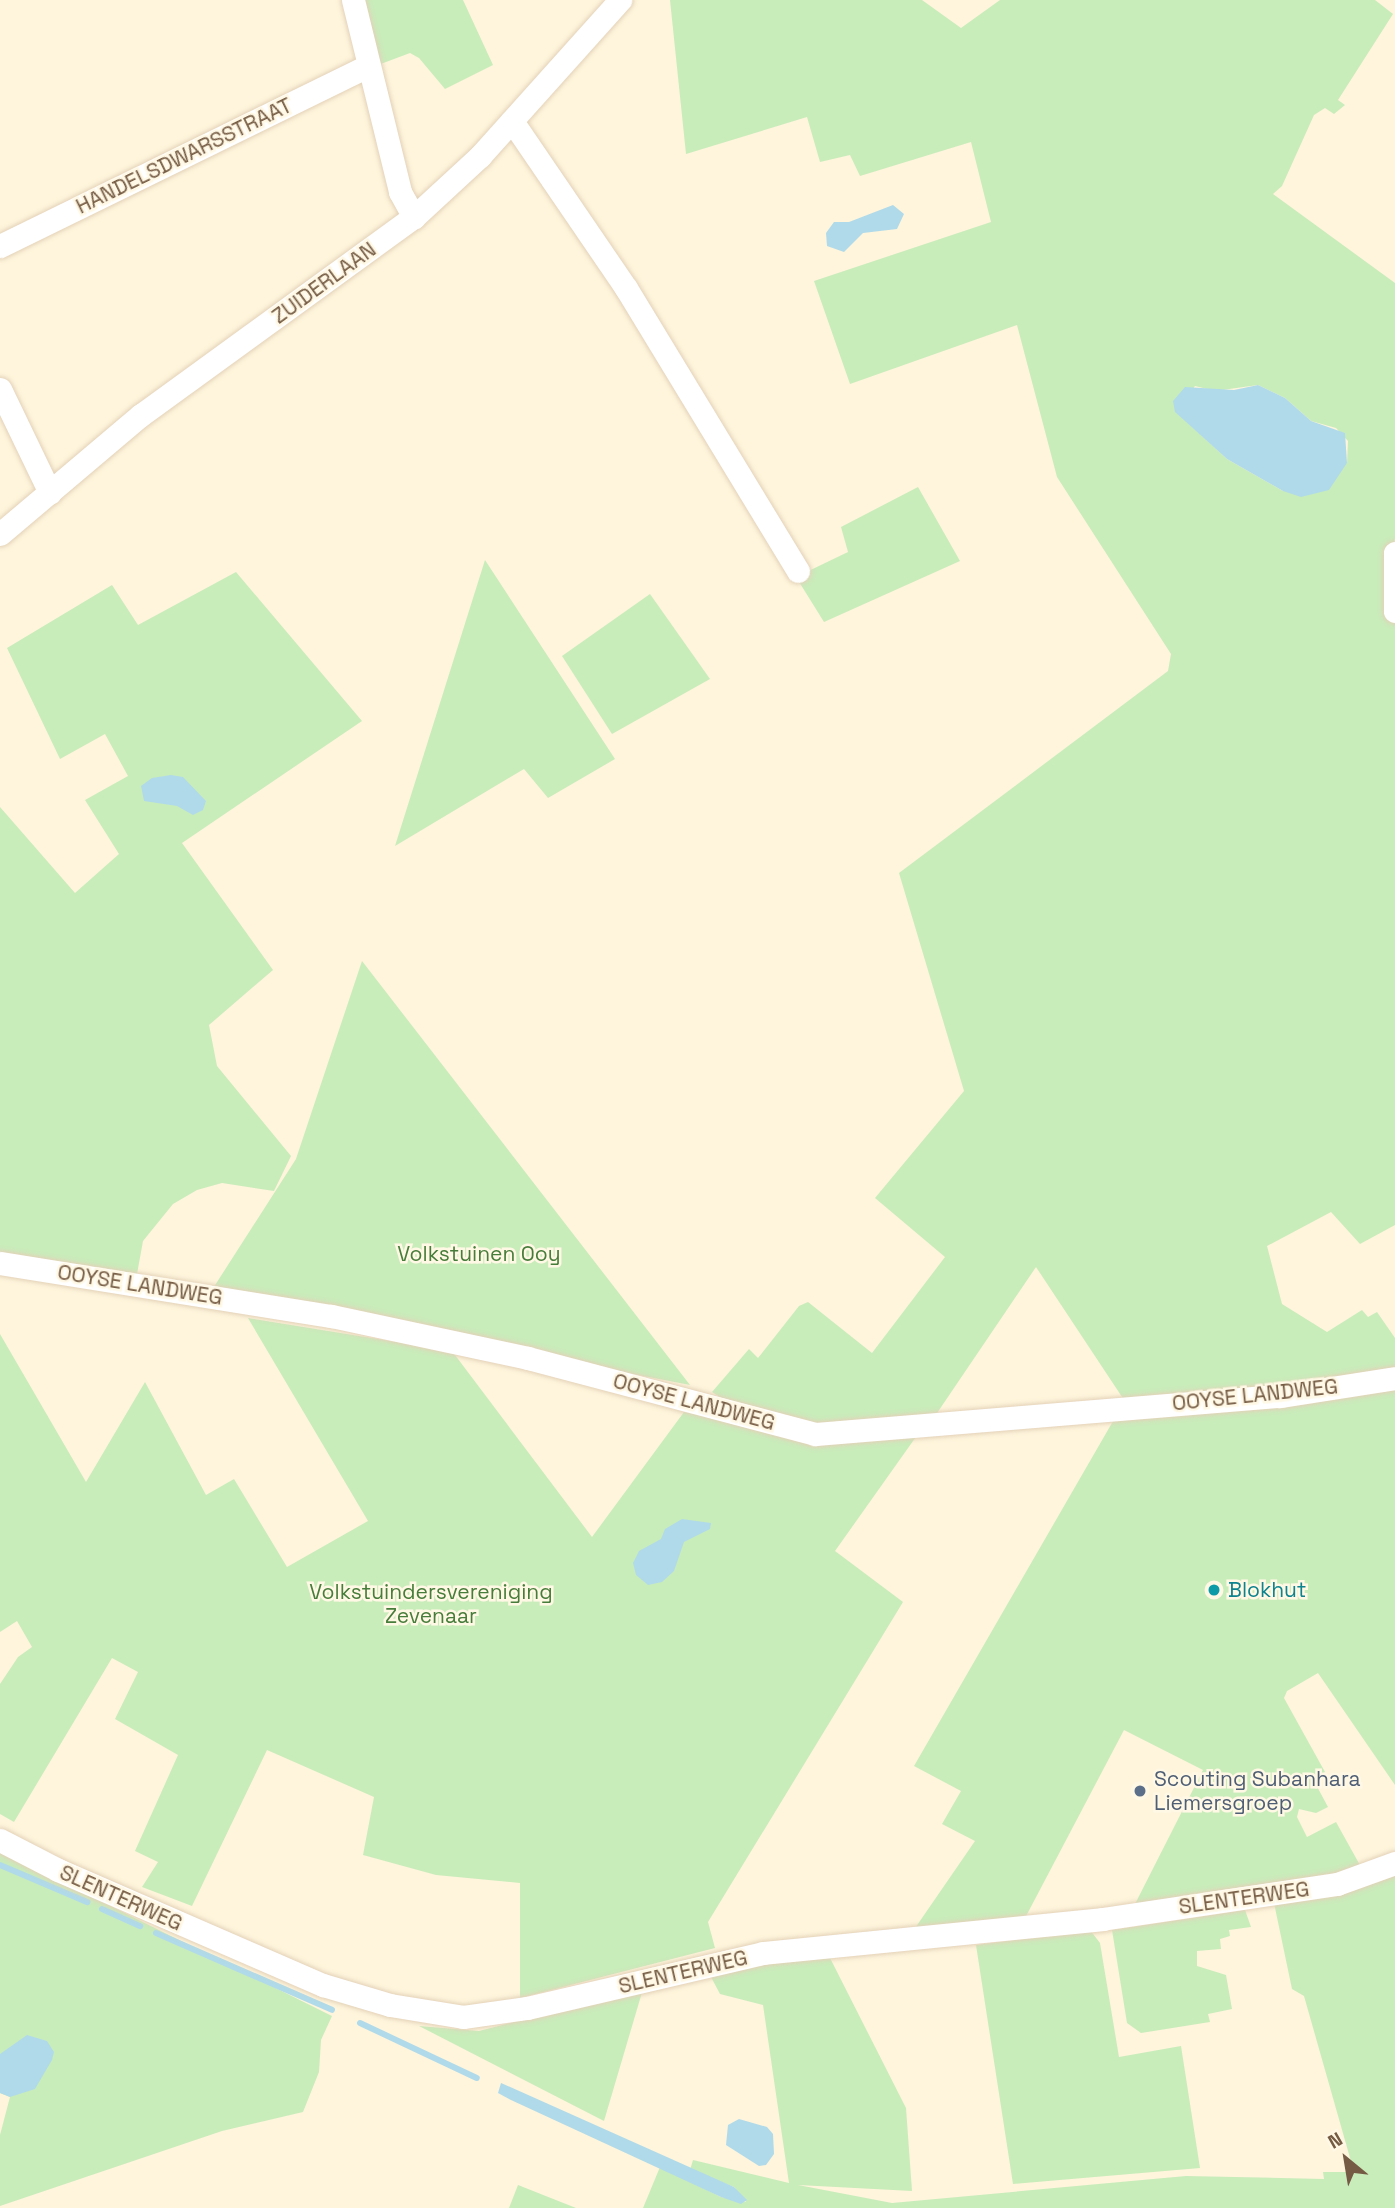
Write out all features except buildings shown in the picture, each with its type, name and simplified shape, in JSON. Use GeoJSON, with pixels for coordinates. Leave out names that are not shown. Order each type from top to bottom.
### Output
{"type":"FeatureCollection","features":[{"type":"Feature","properties":{"kind":"street"},"geometry":{"type":"LineString","coordinates":[[352,0],[400,192],[414,218]]}},
{"type":"Feature","properties":{"kind":"street","name":"ZUIDERLAAN"},"geometry":{"type":"LineString","coordinates":[[0,534],[141,415],[414,218],[512,121],[620,0]]}},
{"type":"Feature","properties":{"kind":"street","name":"HANDELSDWARSSTRAAT"},"geometry":{"type":"LineString","coordinates":[[0,246],[368,66]]}},
{"type":"Feature","properties":{"kind":"street"},"geometry":{"type":"LineString","coordinates":[[512,121],[646,319],[798,570]]}},
{"type":"Feature","properties":{"kind":"street"},"geometry":{"type":"LineString","coordinates":[[0,389],[50,493]]}},
{"type":"Feature","properties":{"kind":"street"},"geometry":{"type":"LineString","coordinates":[[1395,553],[1395,611]]}},
{"type":"Feature","properties":{"kind":"street","name":"OOYSE LANDWEG"},"geometry":{"type":"LineString","coordinates":[[0,1263],[331,1316],[528,1358],[815,1434],[1280,1396],[1395,1378]]}},
{"type":"Feature","properties":{"kind":"street","name":"SLENTERWEG"},"geometry":{"type":"LineString","coordinates":[[0,1840],[58,1870],[323,1985],[390,2005],[464,2017],[527,2008],[763,1953],[1102,1919],[1337,1884],[1395,1863]]}},
{"type":"Feature","properties":{"kind":"green space"},"geometry":{"type":"Polygon","coordinates":[[[362,0],[463,0],[493,65],[445,89],[419,58],[410,53],[378,65],[362,0]]]}},
{"type":"Feature","properties":{"kind":"green space"},"geometry":{"type":"Polygon","coordinates":[[[670,0],[922,0],[961,28],[1000,0],[1375,0],[1393,14],[1338,100],[1345,105],[1334,114],[1325,108],[1314,115],[1282,186],[1273,194],[1395,283],[1395,539],[1391,553],[1395,619],[1395,1225],[1360,1244],[1331,1212],[1267,1246],[1282,1304],[1327,1332],[1362,1310],[1368,1317],[1377,1312],[1395,1338],[1395,1372],[1128,1406],[1036,1267],[931,1422],[833,1428],[753,1418],[712,1392],[749,1349],[758,1358],[799,1306],[808,1302],[872,1353],[945,1257],[875,1198],[964,1091],[899,873],[1168,671],[1171,654],[1057,477],[1017,325],[850,384],[814,281],[991,222],[971,142],[860,176],[850,155],[820,162],[807,117],[686,154],[670,0]],[[1258,385],[1215,391],[1195,386],[1176,412],[1227,459],[1283,491],[1347,463],[1348,441],[1336,428],[1311,421],[1285,398],[1258,385]]]}},
{"type":"Feature","properties":{"kind":"green space"},"geometry":{"type":"Polygon","coordinates":[[[918,487],[960,561],[824,622],[796,577],[848,552],[841,527],[918,487]]]}},
{"type":"Feature","properties":{"kind":"green space"},"geometry":{"type":"Polygon","coordinates":[[[485,560],[615,759],[548,798],[524,769],[395,846],[485,560]]]}},
{"type":"Feature","properties":{"kind":"green space"},"geometry":{"type":"Polygon","coordinates":[[[236,572],[362,721],[182,843],[273,970],[209,1025],[217,1066],[291,1156],[274,1191],[222,1183],[197,1190],[173,1204],[143,1241],[135,1285],[0,1265],[0,807],[75,893],[119,854],[85,800],[128,776],[105,734],[60,759],[7,648],[112,585],[138,625],[236,572]]]}},
{"type":"Feature","properties":{"kind":"green space"},"geometry":{"type":"Polygon","coordinates":[[[650,594],[710,679],[612,734],[562,656],[650,594]]]}},
{"type":"Feature","properties":{"kind":"green space","name":"Volkstuinen Ooy"},"geometry":{"type":"Polygon","coordinates":[[[362,961],[690,1385],[210,1293],[296,1159],[362,961]]]}},
{"type":"Feature","properties":{"kind":"green space","name":"Volkstuindersvereniging Zevenaar"},"geometry":{"type":"Polygon","coordinates":[[[248,1318],[452,1351],[592,1537],[684,1412],[817,1437],[918,1434],[835,1551],[903,1602],[708,1922],[715,1948],[520,1998],[520,1883],[436,1875],[363,1855],[374,1797],[267,1750],[192,1906],[142,1887],[158,1862],[135,1851],[178,1755],[115,1719],[138,1672],[112,1658],[14,1822],[0,1814],[0,1684],[18,1657],[32,1647],[17,1621],[0,1632],[0,1334],[86,1482],[145,1382],[206,1495],[234,1479],[287,1567],[368,1521],[248,1318]]]}},
{"type":"Feature","properties":{"kind":"green space"},"geometry":{"type":"Polygon","coordinates":[[[1395,1384],[1395,1785],[1318,1673],[1287,1691],[1284,1698],[1325,1772],[1313,1779],[1328,1807],[1316,1813],[1299,1809],[1297,1817],[1307,1837],[1336,1822],[1361,1867],[1311,1881],[1134,1906],[1203,1770],[1124,1730],[1024,1920],[911,1934],[975,1841],[942,1824],[961,1791],[914,1766],[1116,1416],[1395,1384]]]}},
{"type":"Feature","properties":{"kind":"green space"},"geometry":{"type":"Polygon","coordinates":[[[0,1851],[332,2016],[321,2040],[319,2072],[303,2112],[222,2131],[0,2206],[0,2135],[10,2097],[0,2093],[0,1851]]]}},
{"type":"Feature","properties":{"kind":"green space"},"geometry":{"type":"Polygon","coordinates":[[[1395,1873],[1395,2208],[643,2208],[660,2167],[721,2197],[746,2202],[734,2187],[690,2170],[693,2160],[789,2183],[763,2005],[720,1994],[711,1977],[749,1963],[829,1956],[906,2108],[912,2191],[798,2185],[892,2203],[1186,2176],[1324,2179],[1323,2172],[1354,2172],[1304,1996],[1292,1989],[1274,1903],[1307,1900],[1395,1873]]]}},
{"type":"Feature","properties":{"kind":"green space"},"geometry":{"type":"Polygon","coordinates":[[[1245,1910],[1251,1927],[1229,1930],[1230,1936],[1220,1939],[1221,1949],[1197,1951],[1197,1966],[1226,1975],[1232,2009],[1208,2014],[1210,2022],[1141,2033],[1127,2023],[1112,1930],[1245,1910]]]}},
{"type":"Feature","properties":{"kind":"green space"},"geometry":{"type":"Polygon","coordinates":[[[1090,1930],[1100,1943],[1119,2057],[1181,2046],[1200,2168],[1013,2184],[976,1945],[1090,1930]]]}},
{"type":"Feature","properties":{"kind":"green space"},"geometry":{"type":"Polygon","coordinates":[[[643,1989],[604,2121],[419,2026],[479,2031],[643,1989]]]}},
{"type":"Feature","properties":{"kind":"green space"},"geometry":{"type":"Polygon","coordinates":[[[518,2185],[576,2208],[509,2208],[518,2185]]]}},
{"type":"Feature","properties":{"kind":"water"},"geometry":{"type":"Polygon","coordinates":[[[893,205],[904,214],[897,229],[863,233],[844,252],[827,246],[826,233],[834,222],[849,222],[893,205]]]}},
{"type":"Feature","properties":{"kind":"water"},"geometry":{"type":"Polygon","coordinates":[[[1258,385],[1285,398],[1311,421],[1345,433],[1347,463],[1329,490],[1301,497],[1283,491],[1227,459],[1175,412],[1173,401],[1185,387],[1234,390],[1258,385]]]}},
{"type":"Feature","properties":{"kind":"water"},"geometry":{"type":"Polygon","coordinates":[[[171,775],[183,777],[206,801],[203,810],[193,815],[177,806],[144,801],[141,786],[152,778],[171,775]]]}},
{"type":"Feature","properties":{"kind":"water"},"geometry":{"type":"Polygon","coordinates":[[[682,1519],[711,1523],[710,1529],[684,1542],[674,1571],[662,1582],[648,1585],[636,1575],[633,1563],[639,1551],[661,1539],[665,1529],[682,1519]]]}},
{"type":"Feature","properties":{"kind":"water"},"geometry":{"type":"Polygon","coordinates":[[[27,2035],[47,2041],[54,2052],[52,2060],[35,2089],[10,2097],[0,2093],[0,2054],[27,2035]]]}},
{"type":"Feature","properties":{"kind":"water"},"geometry":{"type":"Polygon","coordinates":[[[501,2083],[734,2187],[747,2200],[741,2204],[721,2197],[511,2100],[498,2093],[501,2083]]]}},
{"type":"Feature","properties":{"kind":"water"},"geometry":{"type":"Polygon","coordinates":[[[739,2119],[767,2127],[773,2134],[774,2154],[766,2165],[759,2166],[726,2145],[728,2125],[739,2119]]]}},
{"type":"Feature","properties":{"kind":"waterway"},"geometry":{"type":"LineString","coordinates":[[0,1865],[87,1902]]}},
{"type":"Feature","properties":{"kind":"waterway"},"geometry":{"type":"LineString","coordinates":[[102,1909],[140,1926]]}},
{"type":"Feature","properties":{"kind":"waterway"},"geometry":{"type":"LineString","coordinates":[[156,1933],[332,2010]]}},
{"type":"Feature","properties":{"kind":"waterway"},"geometry":{"type":"LineString","coordinates":[[360,2023],[477,2078]]}},
{"type":"Feature","properties":{"kind":"place","name":"Blokhut"},"geometry":{"type":"Point","coordinates":[1214,1590]}},
{"type":"Feature","properties":{"kind":"place","name":"Scouting Subanhara Liemersgroep"},"geometry":{"type":"Point","coordinates":[1140,1791]}}]}
